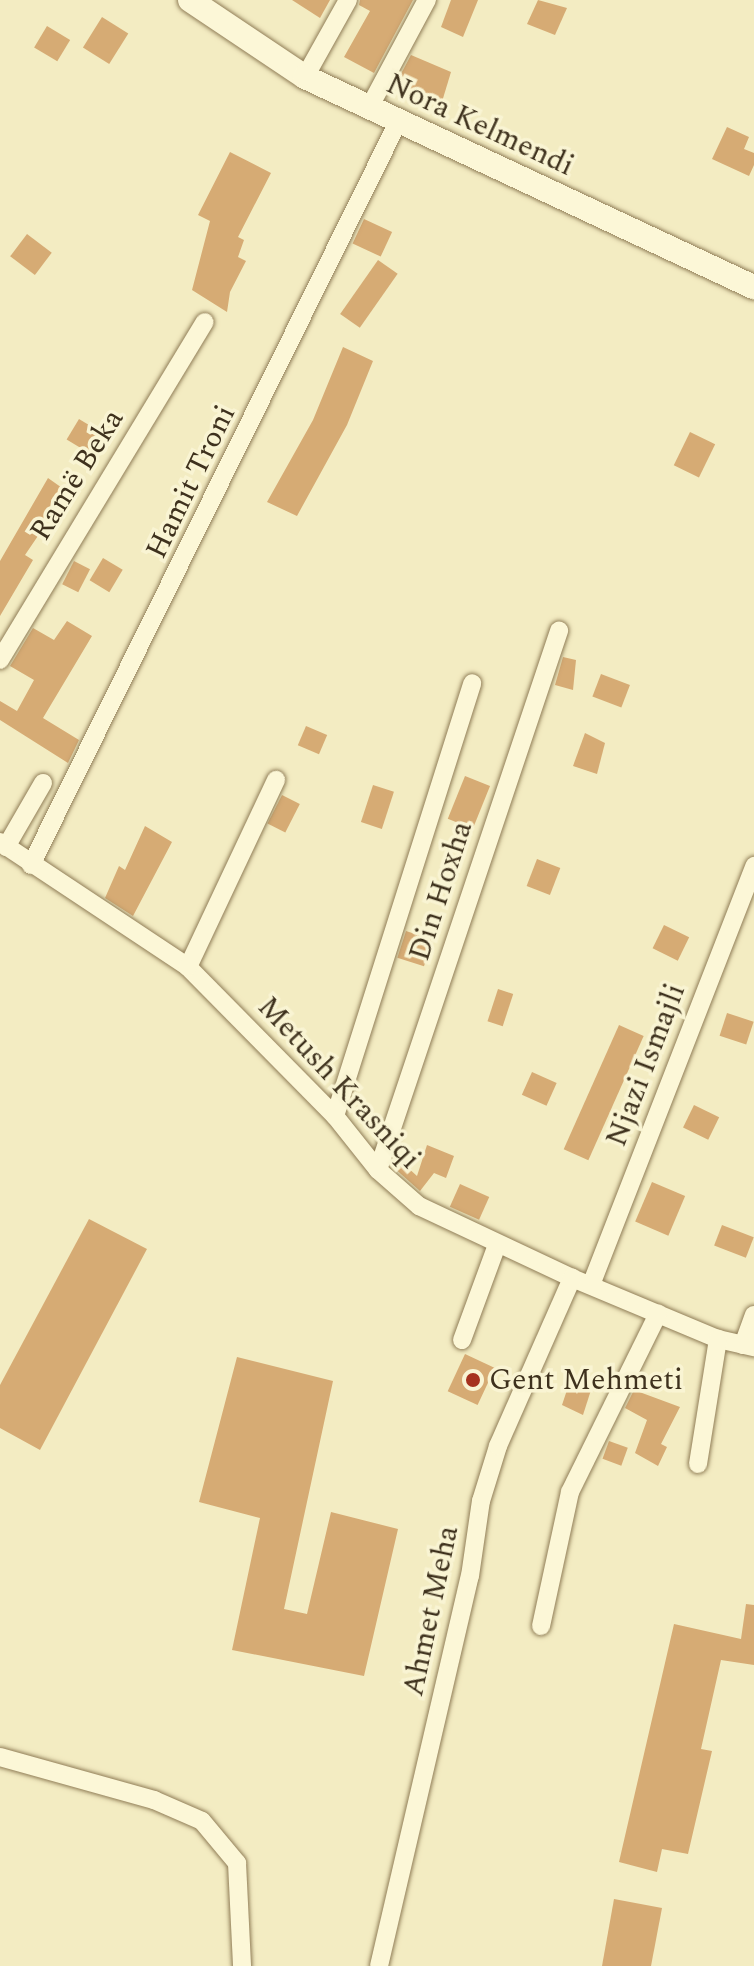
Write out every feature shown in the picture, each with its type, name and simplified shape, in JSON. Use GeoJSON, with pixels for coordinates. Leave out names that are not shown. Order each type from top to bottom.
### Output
{"type":"FeatureCollection","features":[{"type":"Feature","properties":{"kind":"street","name":"Nora Kelmendi"},"geometry":{"type":"LineString","coordinates":[[190,0],[305,77],[754,287]]}},
{"type":"Feature","properties":{"kind":"street"},"geometry":{"type":"LineString","coordinates":[[305,77],[348,0]]}},
{"type":"Feature","properties":{"kind":"street"},"geometry":{"type":"LineString","coordinates":[[369,108],[427,0]]}},
{"type":"Feature","properties":{"kind":"street","name":"Hamit Troni"},"geometry":{"type":"LineString","coordinates":[[31,865],[398,122]]}},
{"type":"Feature","properties":{"kind":"street","name":"Ramë Beka"},"geometry":{"type":"LineString","coordinates":[[0,660],[205,322]]}},
{"type":"Feature","properties":{"kind":"street","name":"Din Hoxha"},"geometry":{"type":"LineString","coordinates":[[378,1170],[559,631]]}},
{"type":"Feature","properties":{"kind":"street"},"geometry":{"type":"LineString","coordinates":[[335,1116],[472,683]]}},
{"type":"Feature","properties":{"kind":"street"},"geometry":{"type":"LineString","coordinates":[[188,967],[276,780]]}},
{"type":"Feature","properties":{"kind":"street","name":"Metush Krasniqi"},"geometry":{"type":"LineString","coordinates":[[43,783],[3,845],[188,967],[335,1116],[378,1170],[419,1206],[572,1278],[718,1339],[749,1346]]}},
{"type":"Feature","properties":{"kind":"street","name":"Njazi Ismajli"},"geometry":{"type":"LineString","coordinates":[[591,1285],[754,866]]}},
{"type":"Feature","properties":{"kind":"street"},"geometry":{"type":"LineString","coordinates":[[462,1340],[497,1245]]}},
{"type":"Feature","properties":{"kind":"street","name":"Ahmet Meha"},"geometry":{"type":"LineString","coordinates":[[379,1966],[470,1576],[481,1501],[498,1446],[572,1278]]}},
{"type":"Feature","properties":{"kind":"street"},"geometry":{"type":"LineString","coordinates":[[541,1626],[570,1492],[658,1314]]}},
{"type":"Feature","properties":{"kind":"street"},"geometry":{"type":"LineString","coordinates":[[749,1346],[754,1315]]}},
{"type":"Feature","properties":{"kind":"street"},"geometry":{"type":"LineString","coordinates":[[698,1464],[718,1339]]}},
{"type":"Feature","properties":{"kind":"street"},"geometry":{"type":"LineString","coordinates":[[0,1757],[147,1798],[202,1821],[237,1863],[242,1966]]}},
{"type":"Feature","properties":{"kind":"building"},"geometry":{"type":"Polygon","coordinates":[[[292,0],[330,0],[320,18],[292,0]]]}},
{"type":"Feature","properties":{"kind":"building"},"geometry":{"type":"Polygon","coordinates":[[[360,0],[413,0],[374,73],[344,57],[370,11],[359,5],[360,0]]]}},
{"type":"Feature","properties":{"kind":"building"},"geometry":{"type":"Polygon","coordinates":[[[451,0],[478,0],[463,37],[441,27],[451,0]]]}},
{"type":"Feature","properties":{"kind":"building"},"geometry":{"type":"Polygon","coordinates":[[[538,0],[567,8],[555,35],[527,24],[538,0]]]}},
{"type":"Feature","properties":{"kind":"building"},"geometry":{"type":"Polygon","coordinates":[[[102,17],[128,33],[109,64],[83,48],[102,17]]]}},
{"type":"Feature","properties":{"kind":"building"},"geometry":{"type":"Polygon","coordinates":[[[47,26],[70,40],[57,61],[34,47],[47,26]]]}},
{"type":"Feature","properties":{"kind":"building"},"geometry":{"type":"Polygon","coordinates":[[[411,55],[451,72],[441,105],[395,85],[411,55]]]}},
{"type":"Feature","properties":{"kind":"building"},"geometry":{"type":"Polygon","coordinates":[[[727,127],[749,137],[744,149],[754,153],[754,165],[749,176],[712,159],[727,127]]]}},
{"type":"Feature","properties":{"kind":"building"},"geometry":{"type":"Polygon","coordinates":[[[230,152],[271,173],[238,237],[244,240],[238,257],[246,261],[230,292],[227,312],[192,290],[210,221],[198,215],[230,152]]]}},
{"type":"Feature","properties":{"kind":"building"},"geometry":{"type":"Polygon","coordinates":[[[364,219],[392,232],[381,257],[353,243],[364,219]]]}},
{"type":"Feature","properties":{"kind":"building"},"geometry":{"type":"Polygon","coordinates":[[[27,234],[52,253],[35,275],[10,256],[27,234]]]}},
{"type":"Feature","properties":{"kind":"building"},"geometry":{"type":"Polygon","coordinates":[[[378,260],[398,274],[360,328],[340,314],[378,260]]]}},
{"type":"Feature","properties":{"kind":"building"},"geometry":{"type":"Polygon","coordinates":[[[343,347],[373,361],[347,425],[297,516],[267,502],[313,420],[343,347]]]}},
{"type":"Feature","properties":{"kind":"building"},"geometry":{"type":"Polygon","coordinates":[[[79,419],[102,433],[90,453],[67,440],[79,419]]]}},
{"type":"Feature","properties":{"kind":"building"},"geometry":{"type":"Polygon","coordinates":[[[690,432],[715,444],[699,478],[674,465],[690,432]]]}},
{"type":"Feature","properties":{"kind":"building"},"geometry":{"type":"Polygon","coordinates":[[[48,478],[65,490],[40,525],[44,527],[25,555],[33,560],[0,616],[0,561],[48,478]]]}},
{"type":"Feature","properties":{"kind":"building"},"geometry":{"type":"Polygon","coordinates":[[[103,558],[123,570],[109,592],[90,580],[103,558]]]}},
{"type":"Feature","properties":{"kind":"building"},"geometry":{"type":"Polygon","coordinates":[[[74,561],[90,569],[78,592],[62,584],[74,561]]]}},
{"type":"Feature","properties":{"kind":"building"},"geometry":{"type":"Polygon","coordinates":[[[67,621],[92,636],[43,718],[79,740],[68,763],[0,720],[0,701],[17,711],[34,680],[10,666],[33,628],[54,640],[67,621]]]}},
{"type":"Feature","properties":{"kind":"building"},"geometry":{"type":"Polygon","coordinates":[[[563,657],[576,660],[573,690],[555,685],[563,657]]]}},
{"type":"Feature","properties":{"kind":"building"},"geometry":{"type":"Polygon","coordinates":[[[601,674],[630,685],[621,708],[592,696],[601,674]]]}},
{"type":"Feature","properties":{"kind":"building"},"geometry":{"type":"Polygon","coordinates":[[[306,726],[327,735],[319,754],[298,745],[306,726]]]}},
{"type":"Feature","properties":{"kind":"building"},"geometry":{"type":"Polygon","coordinates":[[[585,733],[605,743],[597,774],[573,766],[585,733]]]}},
{"type":"Feature","properties":{"kind":"building"},"geometry":{"type":"Polygon","coordinates":[[[465,776],[490,786],[473,829],[448,819],[465,776]]]}},
{"type":"Feature","properties":{"kind":"building"},"geometry":{"type":"Polygon","coordinates":[[[373,785],[394,792],[382,829],[361,822],[373,785]]]}},
{"type":"Feature","properties":{"kind":"building"},"geometry":{"type":"Polygon","coordinates":[[[282,795],[300,804],[285,833],[267,824],[282,795]]]}},
{"type":"Feature","properties":{"kind":"building"},"geometry":{"type":"Polygon","coordinates":[[[145,826],[172,842],[133,916],[105,898],[119,866],[125,870],[145,826]]]}},
{"type":"Feature","properties":{"kind":"building"},"geometry":{"type":"Polygon","coordinates":[[[537,859],[560,868],[550,895],[527,886],[537,859]]]}},
{"type":"Feature","properties":{"kind":"building"},"geometry":{"type":"Polygon","coordinates":[[[664,925],[689,937],[678,961],[653,948],[664,925]]]}},
{"type":"Feature","properties":{"kind":"building"},"geometry":{"type":"Polygon","coordinates":[[[406,931],[433,940],[424,966],[397,958],[406,931]]]}},
{"type":"Feature","properties":{"kind":"building"},"geometry":{"type":"Polygon","coordinates":[[[498,989],[513,994],[503,1026],[487,1021],[498,989]]]}},
{"type":"Feature","properties":{"kind":"building"},"geometry":{"type":"Polygon","coordinates":[[[727,1013],[754,1022],[746,1044],[720,1036],[727,1013]]]}},
{"type":"Feature","properties":{"kind":"building"},"geometry":{"type":"Polygon","coordinates":[[[619,1025],[644,1036],[588,1160],[564,1149],[619,1025]]]}},
{"type":"Feature","properties":{"kind":"building"},"geometry":{"type":"Polygon","coordinates":[[[532,1072],[557,1083],[546,1106],[522,1095],[532,1072]]]}},
{"type":"Feature","properties":{"kind":"building"},"geometry":{"type":"Polygon","coordinates":[[[694,1105],[719,1117],[708,1140],[683,1127],[694,1105]]]}},
{"type":"Feature","properties":{"kind":"building"},"geometry":{"type":"Polygon","coordinates":[[[427,1145],[454,1156],[446,1178],[434,1173],[420,1191],[392,1166],[395,1156],[417,1176],[427,1145]]]}},
{"type":"Feature","properties":{"kind":"building"},"geometry":{"type":"Polygon","coordinates":[[[652,1182],[685,1196],[668,1236],[635,1222],[652,1182]]]}},
{"type":"Feature","properties":{"kind":"building"},"geometry":{"type":"Polygon","coordinates":[[[460,1184],[489,1197],[479,1220],[450,1207],[460,1184]]]}},
{"type":"Feature","properties":{"kind":"building"},"geometry":{"type":"Polygon","coordinates":[[[89,1219],[147,1249],[40,1450],[0,1428],[0,1385],[89,1219]]]}},
{"type":"Feature","properties":{"kind":"building"},"geometry":{"type":"Polygon","coordinates":[[[722,1225],[754,1237],[746,1258],[714,1246],[722,1225]]]}},
{"type":"Feature","properties":{"kind":"building","name":"Gent Mehmeti"},"geometry":{"type":"Polygon","coordinates":[[[465,1354],[495,1368],[478,1405],[448,1391],[465,1354]]]}},
{"type":"Feature","properties":{"kind":"building"},"geometry":{"type":"Polygon","coordinates":[[[237,1357],[333,1381],[284,1609],[307,1614],[331,1512],[398,1529],[364,1676],[232,1650],[260,1518],[199,1502],[237,1357]]]}},
{"type":"Feature","properties":{"kind":"building"},"geometry":{"type":"Polygon","coordinates":[[[570,1381],[591,1390],[583,1415],[562,1405],[570,1381]]]}},
{"type":"Feature","properties":{"kind":"building"},"geometry":{"type":"Polygon","coordinates":[[[634,1390],[680,1407],[661,1444],[667,1447],[658,1466],[635,1453],[647,1420],[625,1408],[634,1390]]]}},
{"type":"Feature","properties":{"kind":"building"},"geometry":{"type":"Polygon","coordinates":[[[609,1441],[628,1448],[621,1466],[603,1459],[609,1441]]]}},
{"type":"Feature","properties":{"kind":"building"},"geometry":{"type":"Polygon","coordinates":[[[746,1604],[754,1605],[754,1665],[721,1660],[701,1749],[712,1751],[688,1854],[662,1849],[657,1872],[619,1862],[674,1624],[741,1639],[746,1604]]]}},
{"type":"Feature","properties":{"kind":"building"},"geometry":{"type":"Polygon","coordinates":[[[614,1899],[662,1908],[651,1966],[602,1966],[614,1899]]]}},
{"type":"Feature","properties":{"kind":"place","name":"Gent Mehmeti"},"geometry":{"type":"Point","coordinates":[473,1380]}}]}
